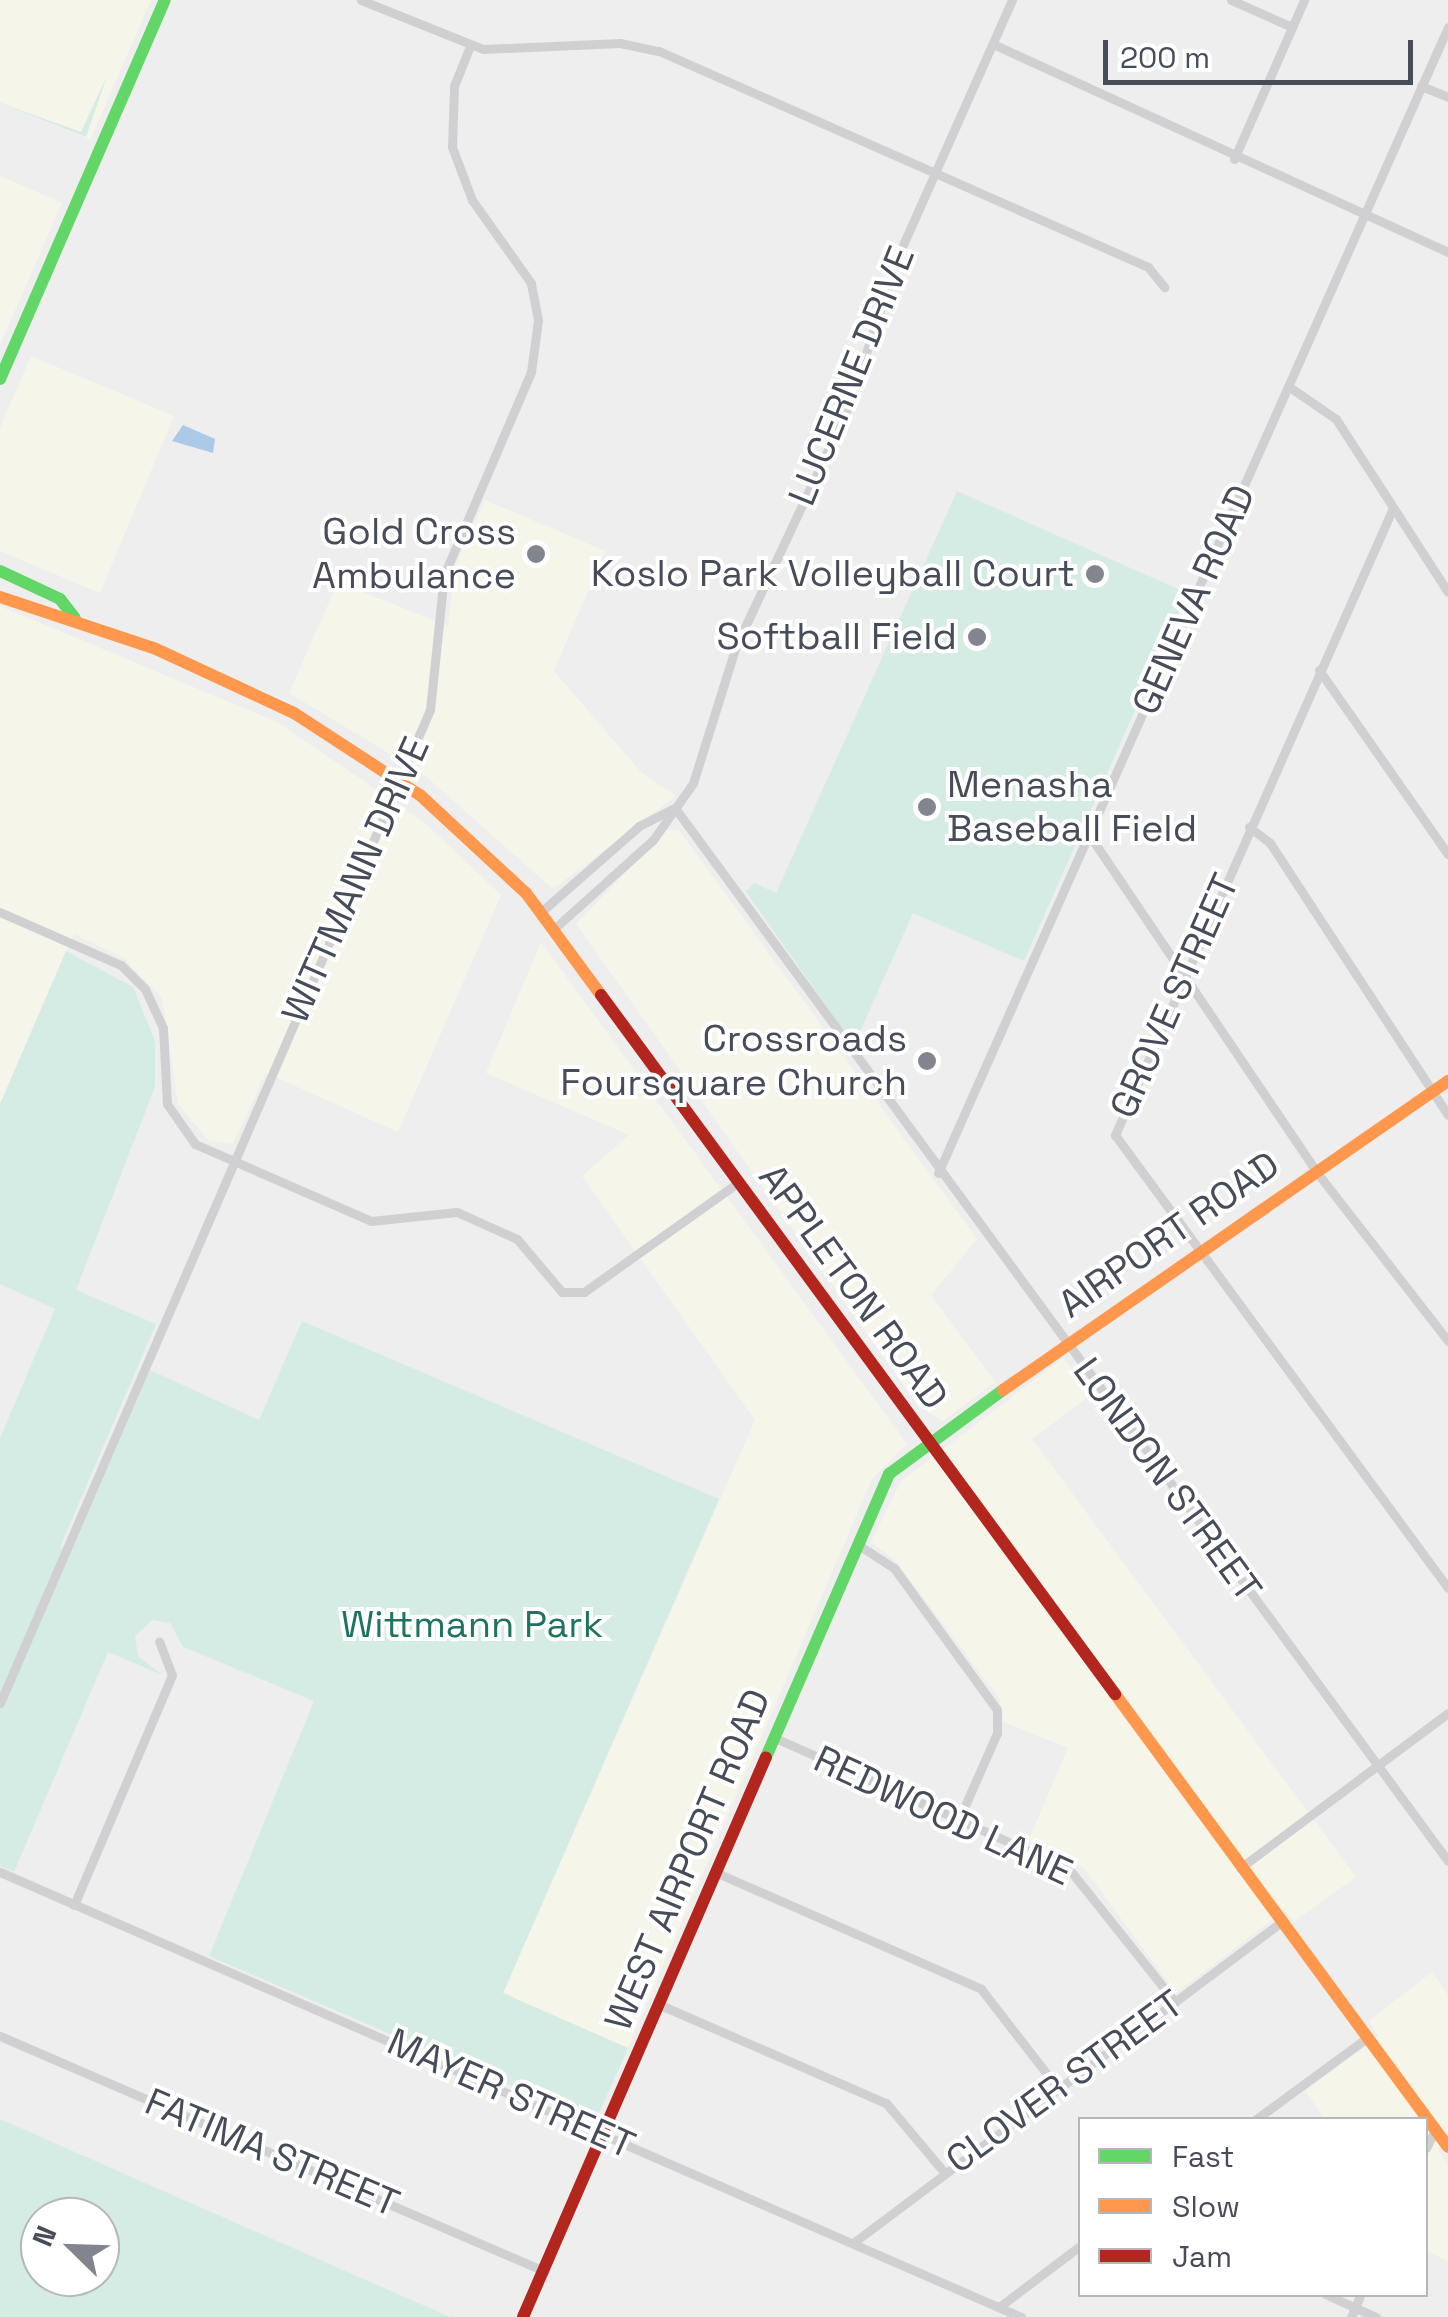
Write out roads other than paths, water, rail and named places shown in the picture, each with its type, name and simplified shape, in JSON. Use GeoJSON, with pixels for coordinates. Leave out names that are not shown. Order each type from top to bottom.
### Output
{"type":"FeatureCollection","features":[{"type":"Feature","properties":{"kind":"main road"},"geometry":{"type":"LineString","coordinates":[[0,379],[165,0]]}},
{"type":"Feature","properties":{"kind":"main road","name":"APPLETON ROAD"},"geometry":{"type":"LineString","coordinates":[[0,571],[64,602],[75,618]]}},
{"type":"Feature","properties":{"kind":"main road","name":"APPLETON ROAD"},"geometry":{"type":"LineString","coordinates":[[0,597],[75,618],[256,694],[398,780],[542,911],[1426,2117]]}},
{"type":"Feature","properties":{"kind":"main road","name":"AIRPORT ROAD"},"geometry":{"type":"LineString","coordinates":[[929,1444],[1196,1248],[1448,1081]]}},
{"type":"Feature","properties":{"kind":"main road","name":"WEST AIRPORT ROAD"},"geometry":{"type":"LineString","coordinates":[[523,2317],[889,1474],[929,1444]]}},
{"type":"Feature","properties":{"kind":"main road","name":"APPLETON ROAD"},"geometry":{"type":"LineString","coordinates":[[1428,2120],[1448,2147]]}},
{"type":"Feature","properties":{"kind":"street"},"geometry":{"type":"LineString","coordinates":[[361,0],[470,46],[659,51],[1148,267],[1164,287]]}},
{"type":"Feature","properties":{"kind":"street","name":"LUCERNE DRIVE"},"geometry":{"type":"LineString","coordinates":[[556,927],[675,808],[693,783],[736,646],[849,405],[935,173],[1012,0]]}},
{"type":"Feature","properties":{"kind":"street"},"geometry":{"type":"LineString","coordinates":[[1231,0],[1292,27]]}},
{"type":"Feature","properties":{"kind":"street"},"geometry":{"type":"LineString","coordinates":[[1234,159],[1304,0]]}},
{"type":"Feature","properties":{"kind":"street","name":"GENEVA ROAD"},"geometry":{"type":"LineString","coordinates":[[938,1173],[1448,27]]}},
{"type":"Feature","properties":{"kind":"street"},"geometry":{"type":"LineString","coordinates":[[993,44],[1234,159],[1448,252]]}},
{"type":"Feature","properties":{"kind":"street","name":"WITTMANN DRIVE"},"geometry":{"type":"LineString","coordinates":[[0,1703],[434,692],[446,566],[528,380],[537,337],[524,265],[472,200],[452,148],[450,108],[470,46]]}},
{"type":"Feature","properties":{"kind":"street"},"geometry":{"type":"LineString","coordinates":[[1422,86],[1448,97]]}},
{"type":"Feature","properties":{"kind":"street"},"geometry":{"type":"LineString","coordinates":[[1288,386],[1336,419],[1448,592]]}},
{"type":"Feature","properties":{"kind":"street","name":"GROVE STREET"},"geometry":{"type":"LineString","coordinates":[[1393,508],[1115,1136],[1448,1588]]}},
{"type":"Feature","properties":{"kind":"street"},"geometry":{"type":"LineString","coordinates":[[1319,670],[1448,854]]}},
{"type":"Feature","properties":{"kind":"street"},"geometry":{"type":"LineString","coordinates":[[542,911],[639,826],[675,808]]}},
{"type":"Feature","properties":{"kind":"street","name":"LONDON STREET"},"geometry":{"type":"LineString","coordinates":[[675,808],[938,1173],[1448,1861]]}},
{"type":"Feature","properties":{"kind":"street"},"geometry":{"type":"LineString","coordinates":[[1249,827],[1270,844],[1448,1115]]}},
{"type":"Feature","properties":{"kind":"street"},"geometry":{"type":"LineString","coordinates":[[1090,836],[1186,972],[1315,1170],[1448,1341]]}},
{"type":"Feature","properties":{"kind":"street"},"geometry":{"type":"LineString","coordinates":[[0,912],[136,979],[162,1028],[174,1118],[195,1144],[371,1221],[457,1212],[518,1239],[569,1294],[740,1181]]}},
{"type":"Feature","properties":{"kind":"street"},"geometry":{"type":"LineString","coordinates":[[857,1544],[894,1568],[997,1710],[997,1733],[959,1819]]}},
{"type":"Feature","properties":{"kind":"street"},"geometry":{"type":"LineString","coordinates":[[74,1905],[172,1675],[159,1641]]}},
{"type":"Feature","properties":{"kind":"street"},"geometry":{"type":"LineString","coordinates":[[1240,1868],[1448,1713]]}},
{"type":"Feature","properties":{"kind":"street","name":"REDWOOD LANE"},"geometry":{"type":"LineString","coordinates":[[773,1738],[1079,1876],[1175,2002]]}},
{"type":"Feature","properties":{"kind":"street","name":"MAYER STREET"},"geometry":{"type":"LineString","coordinates":[[0,1872],[1021,2317]]}},
{"type":"Feature","properties":{"kind":"street"},"geometry":{"type":"LineString","coordinates":[[715,1872],[981,1989],[1058,2088]]}},
{"type":"Feature","properties":{"kind":"street","name":"CLOVER STREET"},"geometry":{"type":"LineString","coordinates":[[853,2243],[944,2171],[1280,1923]]}},
{"type":"Feature","properties":{"kind":"street"},"geometry":{"type":"LineString","coordinates":[[658,2004],[886,2103],[944,2171]]}},
{"type":"Feature","properties":{"kind":"street","name":"FATIMA STREET"},"geometry":{"type":"LineString","coordinates":[[0,2036],[544,2271]]}},
{"type":"Feature","properties":{"kind":"street"},"geometry":{"type":"LineString","coordinates":[[1259,2117],[1368,2037]]}},
{"type":"Feature","properties":{"kind":"street"},"geometry":{"type":"LineString","coordinates":[[1428,2144],[1435,2130]]}},
{"type":"Feature","properties":{"kind":"street"},"geometry":{"type":"LineString","coordinates":[[1000,2308],[1078,2248]]}},
{"type":"Feature","properties":{"kind":"street"},"geometry":{"type":"LineString","coordinates":[[1330,2297],[1354,2312],[1376,2317]]}},
{"type":"Feature","properties":{"kind":"water"},"geometry":{"type":"Polygon","coordinates":[[[183,425],[215,439],[213,453],[172,441],[183,425]]]}},
{"type":"Feature","properties":{"kind":"place","name":"Gold Cross Ambulance"},"geometry":{"type":"Point","coordinates":[536,554]}},
{"type":"Feature","properties":{"kind":"place","name":"Koslo Park Volleyball Court"},"geometry":{"type":"Point","coordinates":[1095,574]}},
{"type":"Feature","properties":{"kind":"place","name":"Softball Field"},"geometry":{"type":"Point","coordinates":[977,637]}},
{"type":"Feature","properties":{"kind":"place","name":"Menasha Baseball Field"},"geometry":{"type":"Point","coordinates":[927,807]}},
{"type":"Feature","properties":{"kind":"place","name":"Crossroads Foursquare Church"},"geometry":{"type":"Point","coordinates":[927,1061]}},
{"type":"Feature","properties":{"kind":"park label","name":"Wittmann Park"},"geometry":{"type":"Point","coordinates":[472,1625]}}]}
